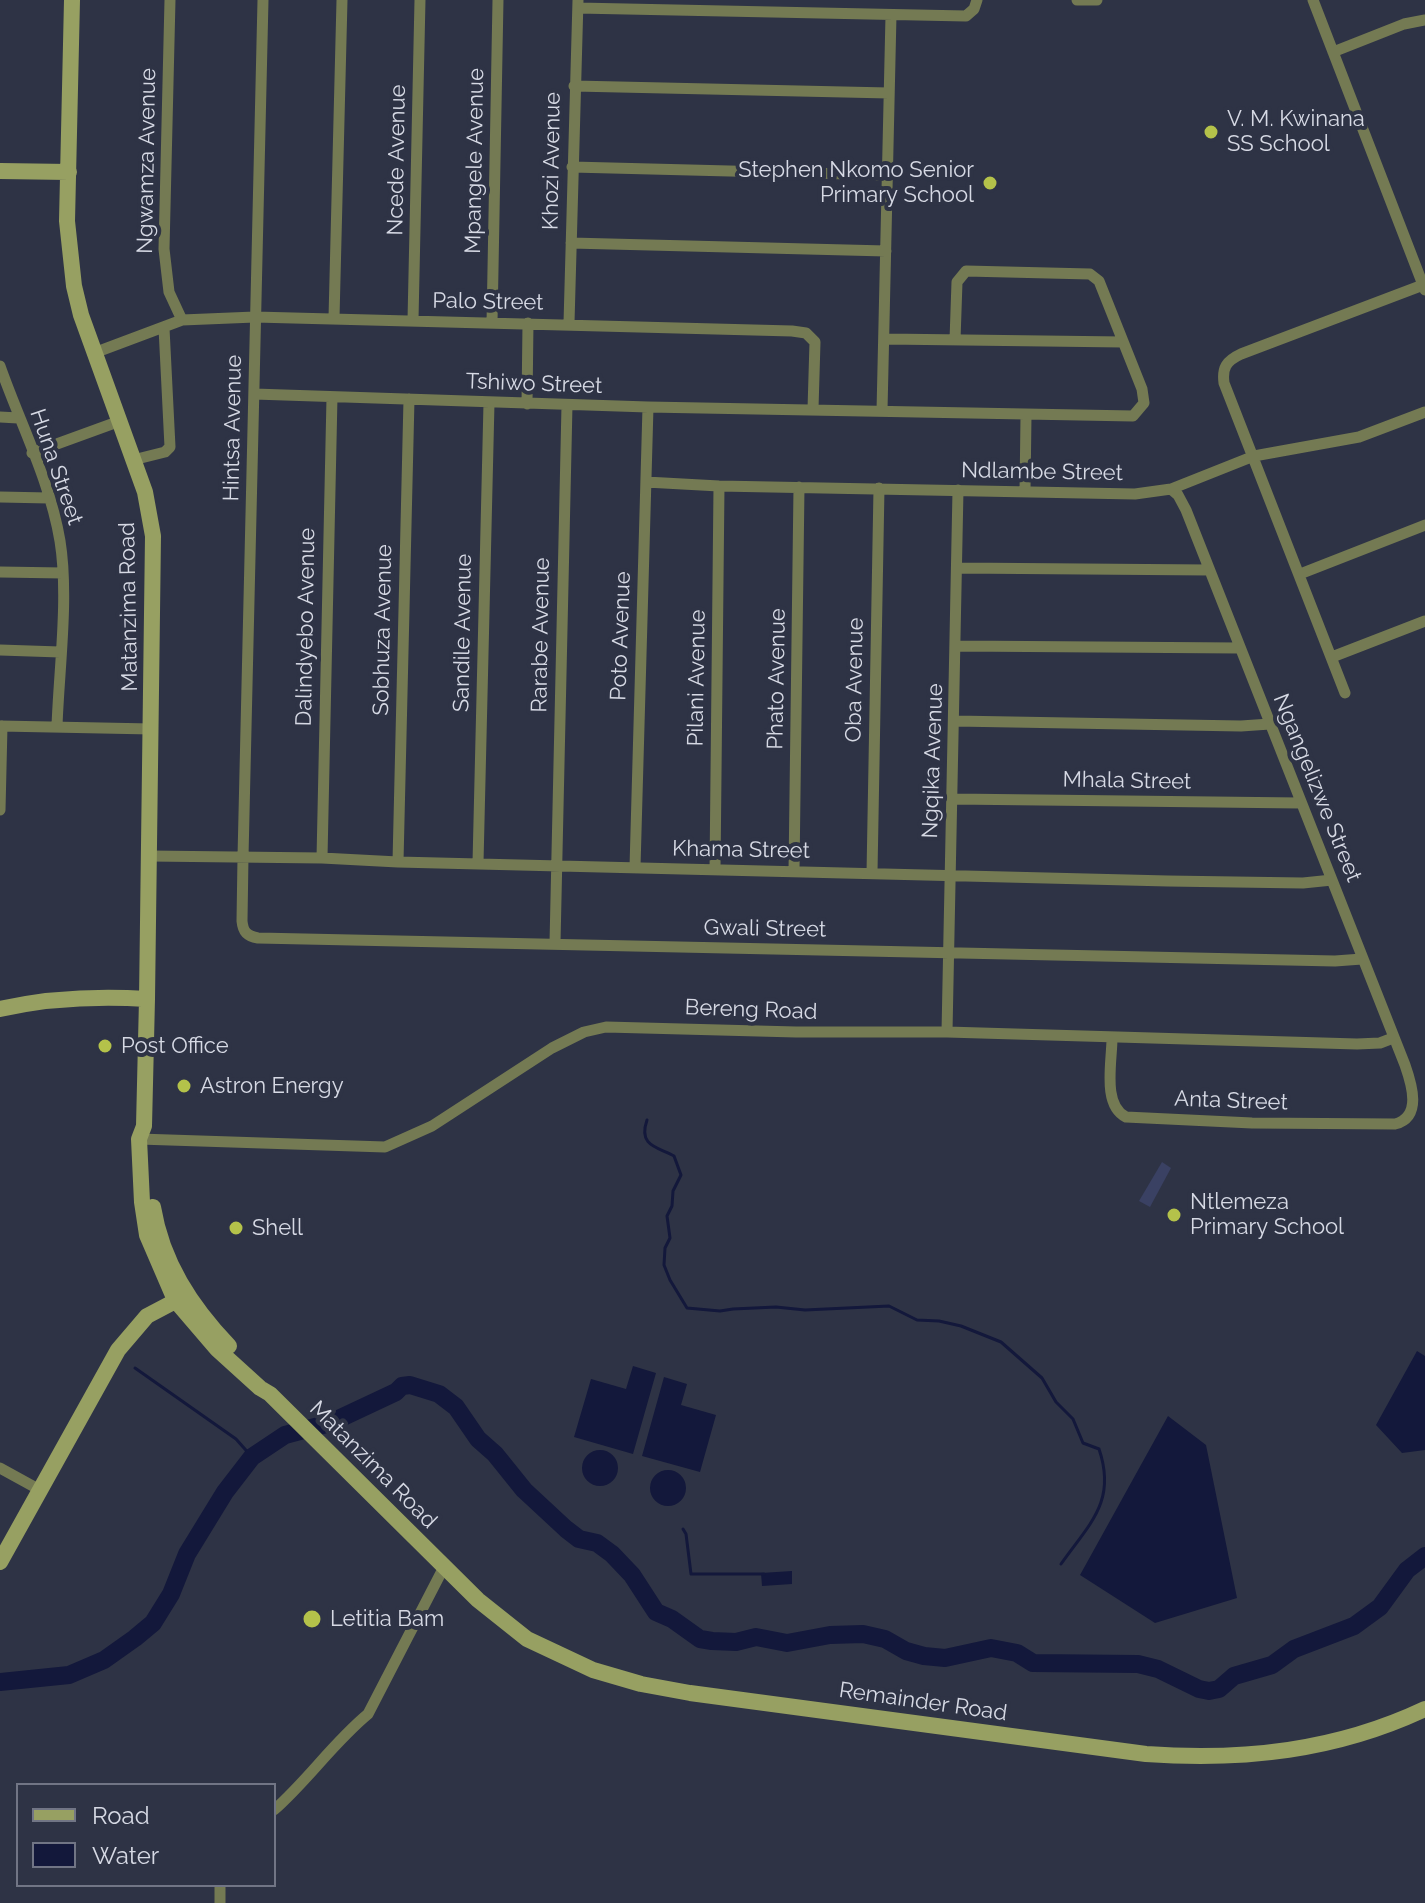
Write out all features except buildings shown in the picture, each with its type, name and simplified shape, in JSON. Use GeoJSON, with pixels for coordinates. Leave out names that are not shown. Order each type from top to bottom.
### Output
{"type":"FeatureCollection","features":[{"type":"Feature","properties":{"kind":"street","name":"Matanzima Road"},"geometry":{"type":"LineString","coordinates":[[72,0],[67,221],[71,260],[81,315],[145,492],[153,536],[143,1136],[145,1226],[158,1265],[217,1349],[288,1411],[444,1567]]}},
{"type":"Feature","properties":{"kind":"street","name":"Ngwamza Avenue"},"geometry":{"type":"LineString","coordinates":[[170,0],[164,249],[169,292],[182,320]]}},
{"type":"Feature","properties":{"kind":"street","name":"Hintsa Avenue"},"geometry":{"type":"LineString","coordinates":[[243,857],[263,0]]}},
{"type":"Feature","properties":{"kind":"street"},"geometry":{"type":"LineString","coordinates":[[334,318],[342,0]]}},
{"type":"Feature","properties":{"kind":"street","name":"Ncede Avenue"},"geometry":{"type":"LineString","coordinates":[[413,320],[420,0]]}},
{"type":"Feature","properties":{"kind":"street","name":"Mpangele Avenue"},"geometry":{"type":"LineString","coordinates":[[492,323],[498,0]]}},
{"type":"Feature","properties":{"kind":"street"},"geometry":{"type":"LineString","coordinates":[[578,4],[966,16],[974,9],[977,0]]}},
{"type":"Feature","properties":{"kind":"street"},"geometry":{"type":"LineString","coordinates":[[1077,0],[1097,0]]}},
{"type":"Feature","properties":{"kind":"street"},"geometry":{"type":"LineString","coordinates":[[1313,0],[1424,288],[1231,358],[1223,373],[1224,383],[1345,693]]}},
{"type":"Feature","properties":{"kind":"street","name":"Khozi Avenue"},"geometry":{"type":"LineString","coordinates":[[569,323],[578,4]]}},
{"type":"Feature","properties":{"kind":"street"},"geometry":{"type":"LineString","coordinates":[[882,411],[891,15]]}},
{"type":"Feature","properties":{"kind":"street"},"geometry":{"type":"LineString","coordinates":[[1333,52],[1404,24],[1425,20]]}},
{"type":"Feature","properties":{"kind":"street"},"geometry":{"type":"LineString","coordinates":[[574,86],[889,93]]}},
{"type":"Feature","properties":{"kind":"street"},"geometry":{"type":"LineString","coordinates":[[572,167],[887,175]]}},
{"type":"Feature","properties":{"kind":"street"},"geometry":{"type":"LineString","coordinates":[[0,171],[69,172]]}},
{"type":"Feature","properties":{"kind":"street"},"geometry":{"type":"LineString","coordinates":[[571,243],[886,251]]}},
{"type":"Feature","properties":{"kind":"street"},"geometry":{"type":"LineString","coordinates":[[886,339],[955,340],[1123,342],[1099,281],[1090,274],[970,270],[962,273],[957,282],[955,340]]}},
{"type":"Feature","properties":{"kind":"street","name":"Palo Street"},"geometry":{"type":"LineString","coordinates":[[94,353],[182,320],[255,317],[792,331],[806,333],[815,342],[813,409]]}},
{"type":"Feature","properties":{"kind":"street"},"geometry":{"type":"LineString","coordinates":[[527,404],[528,323]]}},
{"type":"Feature","properties":{"kind":"street"},"geometry":{"type":"LineString","coordinates":[[133,460],[165,452],[170,447],[164,328]]}},
{"type":"Feature","properties":{"kind":"street","name":"Tshiwo Street"},"geometry":{"type":"LineString","coordinates":[[254,394],[527,404],[1133,416],[1142,408],[1144,396],[1123,342]]}},
{"type":"Feature","properties":{"kind":"street","name":"Huna Street"},"geometry":{"type":"LineString","coordinates":[[0,366],[49,498],[59,537],[63,573],[57,726]]}},
{"type":"Feature","properties":{"kind":"street","name":"Dalindyebo Avenue"},"geometry":{"type":"LineString","coordinates":[[322,858],[332,397]]}},
{"type":"Feature","properties":{"kind":"street","name":"Sobhuza Avenue"},"geometry":{"type":"LineString","coordinates":[[398,862],[409,399]]}},
{"type":"Feature","properties":{"kind":"street","name":"Sandile Avenue"},"geometry":{"type":"LineString","coordinates":[[478,863],[489,403]]}},
{"type":"Feature","properties":{"kind":"street","name":"Rarabe Avenue"},"geometry":{"type":"LineString","coordinates":[[555,943],[567,405]]}},
{"type":"Feature","properties":{"kind":"street","name":"Poto Avenue"},"geometry":{"type":"LineString","coordinates":[[635,867],[648,407]]}},
{"type":"Feature","properties":{"kind":"street","name":"Ndlambe Street"},"geometry":{"type":"LineString","coordinates":[[646,482],[1135,494],[1171,489],[1254,456],[1359,437],[1425,412]]}},
{"type":"Feature","properties":{"kind":"street"},"geometry":{"type":"LineString","coordinates":[[1025,491],[1026,416]]}},
{"type":"Feature","properties":{"kind":"street"},"geometry":{"type":"LineString","coordinates":[[0,417],[18,418]]}},
{"type":"Feature","properties":{"kind":"street"},"geometry":{"type":"LineString","coordinates":[[32,453],[120,421]]}},
{"type":"Feature","properties":{"kind":"street","name":"Pilani Avenue"},"geometry":{"type":"LineString","coordinates":[[715,870],[719,486]]}},
{"type":"Feature","properties":{"kind":"street","name":"Phato Avenue"},"geometry":{"type":"LineString","coordinates":[[794,871],[799,487]]}},
{"type":"Feature","properties":{"kind":"street","name":"Oba Avenue"},"geometry":{"type":"LineString","coordinates":[[872,873],[879,488]]}},
{"type":"Feature","properties":{"kind":"street","name":"Ngangelizwe Street"},"geometry":{"type":"LineString","coordinates":[[1171,489],[1186,510],[1410,1080],[1412,1107]]}},
{"type":"Feature","properties":{"kind":"street","name":"Ngqika Avenue"},"geometry":{"type":"LineString","coordinates":[[947,1032],[958,490]]}},
{"type":"Feature","properties":{"kind":"street"},"geometry":{"type":"LineString","coordinates":[[0,497],[49,498]]}},
{"type":"Feature","properties":{"kind":"street"},"geometry":{"type":"LineString","coordinates":[[1300,574],[1425,525]]}},
{"type":"Feature","properties":{"kind":"street"},"geometry":{"type":"LineString","coordinates":[[958,568],[1209,570]]}},
{"type":"Feature","properties":{"kind":"street"},"geometry":{"type":"LineString","coordinates":[[0,572],[63,573]]}},
{"type":"Feature","properties":{"kind":"street"},"geometry":{"type":"LineString","coordinates":[[1332,657],[1425,621]]}},
{"type":"Feature","properties":{"kind":"street"},"geometry":{"type":"LineString","coordinates":[[957,646],[1239,648]]}},
{"type":"Feature","properties":{"kind":"street"},"geometry":{"type":"LineString","coordinates":[[0,650],[60,652]]}},
{"type":"Feature","properties":{"kind":"street"},"geometry":{"type":"LineString","coordinates":[[955,721],[1270,724]]}},
{"type":"Feature","properties":{"kind":"street"},"geometry":{"type":"LineString","coordinates":[[0,810],[1,726],[152,729]]}},
{"type":"Feature","properties":{"kind":"street","name":"Mhala Street"},"geometry":{"type":"LineString","coordinates":[[953,799],[1300,803]]}},
{"type":"Feature","properties":{"kind":"street","name":"Khama Street"},"geometry":{"type":"LineString","coordinates":[[149,856],[1288,883],[1332,880]]}},
{"type":"Feature","properties":{"kind":"street","name":"Gwali Street"},"geometry":{"type":"LineString","coordinates":[[243,857],[242,928],[252,937],[1335,961],[1362,959]]}},
{"type":"Feature","properties":{"kind":"street"},"geometry":{"type":"LineString","coordinates":[[0,1009],[87,997],[147,999]]}},
{"type":"Feature","properties":{"kind":"street","name":"Bereng Road"},"geometry":{"type":"LineString","coordinates":[[143,1136],[385,1147],[432,1126],[552,1048],[584,1032],[606,1027],[947,1032],[1357,1044],[1380,1043],[1393,1038]]}},
{"type":"Feature","properties":{"kind":"street","name":"Anta Street"},"geometry":{"type":"LineString","coordinates":[[1112,1038],[1111,1100],[1116,1111],[1126,1117],[1252,1123],[1395,1124],[1407,1118],[1412,1107]]}},
{"type":"Feature","properties":{"kind":"street"},"geometry":{"type":"LineString","coordinates":[[0,1562],[123,1343],[147,1316],[181,1298]]}},
{"type":"Feature","properties":{"kind":"street"},"geometry":{"type":"LineString","coordinates":[[0,1468],[40,1490]]}},
{"type":"Feature","properties":{"kind":"street"},"geometry":{"type":"LineString","coordinates":[[276,1808],[368,1714],[444,1567]]}},
{"type":"Feature","properties":{"kind":"street","name":"Remainder Road"},"geometry":{"type":"LineString","coordinates":[[444,1567],[507,1624],[548,1651],[593,1670],[666,1689],[1194,1758],[1288,1752],[1355,1737],[1425,1709]]}},
{"type":"Feature","properties":{"kind":"shaded area"},"geometry":{"type":"Polygon","coordinates":[[[1162,1162],[1171,1168],[1150,1207],[1139,1201],[1162,1162]]]}},
{"type":"Feature","properties":{"kind":"water"},"geometry":{"type":"Polygon","coordinates":[[[1417,1351],[1425,1356],[1425,1450],[1402,1453],[1376,1425],[1417,1351]]]}},
{"type":"Feature","properties":{"kind":"water"},"geometry":{"type":"Polygon","coordinates":[[[633,1366],[656,1373],[633,1454],[574,1437],[591,1379],[626,1389],[633,1366]]]}},
{"type":"Feature","properties":{"kind":"water"},"geometry":{"type":"Polygon","coordinates":[[[664,1377],[687,1384],[681,1405],[716,1415],[700,1472],[642,1456],[664,1377]]]}},
{"type":"Feature","properties":{"kind":"water"},"geometry":{"type":"Polygon","coordinates":[[[1168,1416],[1206,1445],[1237,1598],[1155,1623],[1080,1575],[1168,1416]]]}},
{"type":"Feature","properties":{"kind":"water"},"geometry":{"type":"Polygon","coordinates":[[[600,1450],[613,1455],[618,1468],[613,1481],[600,1486],[587,1481],[582,1468],[587,1455],[600,1450]]]}},
{"type":"Feature","properties":{"kind":"water"},"geometry":{"type":"Polygon","coordinates":[[[668,1470],[681,1475],[686,1488],[681,1501],[668,1506],[655,1501],[650,1488],[655,1475],[668,1470]]]}},
{"type":"Feature","properties":{"kind":"water"},"geometry":{"type":"Polygon","coordinates":[[[792,1571],[792,1584],[762,1586],[761,1573],[792,1571]]]}},
{"type":"Feature","properties":{"kind":"waterway"},"geometry":{"type":"LineString","coordinates":[[647,1120],[647,1140],[674,1156],[681,1175],[673,1191],[672,1206],[667,1216],[670,1238],[665,1248],[664,1265],[687,1308],[720,1311],[889,1306],[917,1320],[961,1326],[1001,1342],[1042,1378],[1056,1402],[1073,1419],[1083,1443],[1099,1449],[1104,1468],[1105,1484],[1097,1511],[1061,1564]]}},
{"type":"Feature","properties":{"kind":"waterway"},"geometry":{"type":"LineString","coordinates":[[135,1368],[236,1439],[252,1457]]}},
{"type":"Feature","properties":{"kind":"waterway"},"geometry":{"type":"LineString","coordinates":[[0,1682],[69,1675],[104,1660],[135,1638],[153,1623],[171,1594],[187,1554],[225,1492],[252,1457],[285,1435],[330,1423],[396,1392],[402,1386],[410,1385],[439,1394],[456,1407],[478,1439],[495,1454],[524,1490],[579,1539],[597,1543],[612,1554],[632,1575],[656,1612],[672,1619],[700,1639],[736,1642],[756,1637],[787,1643],[830,1635],[863,1634],[885,1639],[906,1651],[924,1656],[945,1658],[991,1648],[1017,1653],[1033,1663],[1138,1664],[1158,1669],[1209,1691],[1219,1689],[1234,1676],[1272,1665],[1294,1649],[1354,1626],[1380,1607],[1407,1570],[1425,1556]]}},
{"type":"Feature","properties":{"kind":"waterway"},"geometry":{"type":"LineString","coordinates":[[683,1529],[691,1574],[764,1574]]}},
{"type":"Feature","properties":{"kind":"place","name":"V. M. Kwinana SS School"},"geometry":{"type":"Point","coordinates":[1211,132]}},
{"type":"Feature","properties":{"kind":"place","name":"Stephen Nkomo Senior Primary School"},"geometry":{"type":"Point","coordinates":[990,183]}},
{"type":"Feature","properties":{"kind":"place","name":"Post Office"},"geometry":{"type":"Point","coordinates":[105,1046]}},
{"type":"Feature","properties":{"kind":"place","name":"Astron Energy"},"geometry":{"type":"Point","coordinates":[184,1086]}},
{"type":"Feature","properties":{"kind":"place","name":"Ntlemeza Primary School"},"geometry":{"type":"Point","coordinates":[1174,1215]}},
{"type":"Feature","properties":{"kind":"place","name":"Shell"},"geometry":{"type":"Point","coordinates":[236,1228]}},
{"type":"Feature","properties":{"kind":"place","name":"Letitia Bam"},"geometry":{"type":"Point","coordinates":[312,1619]}}]}
